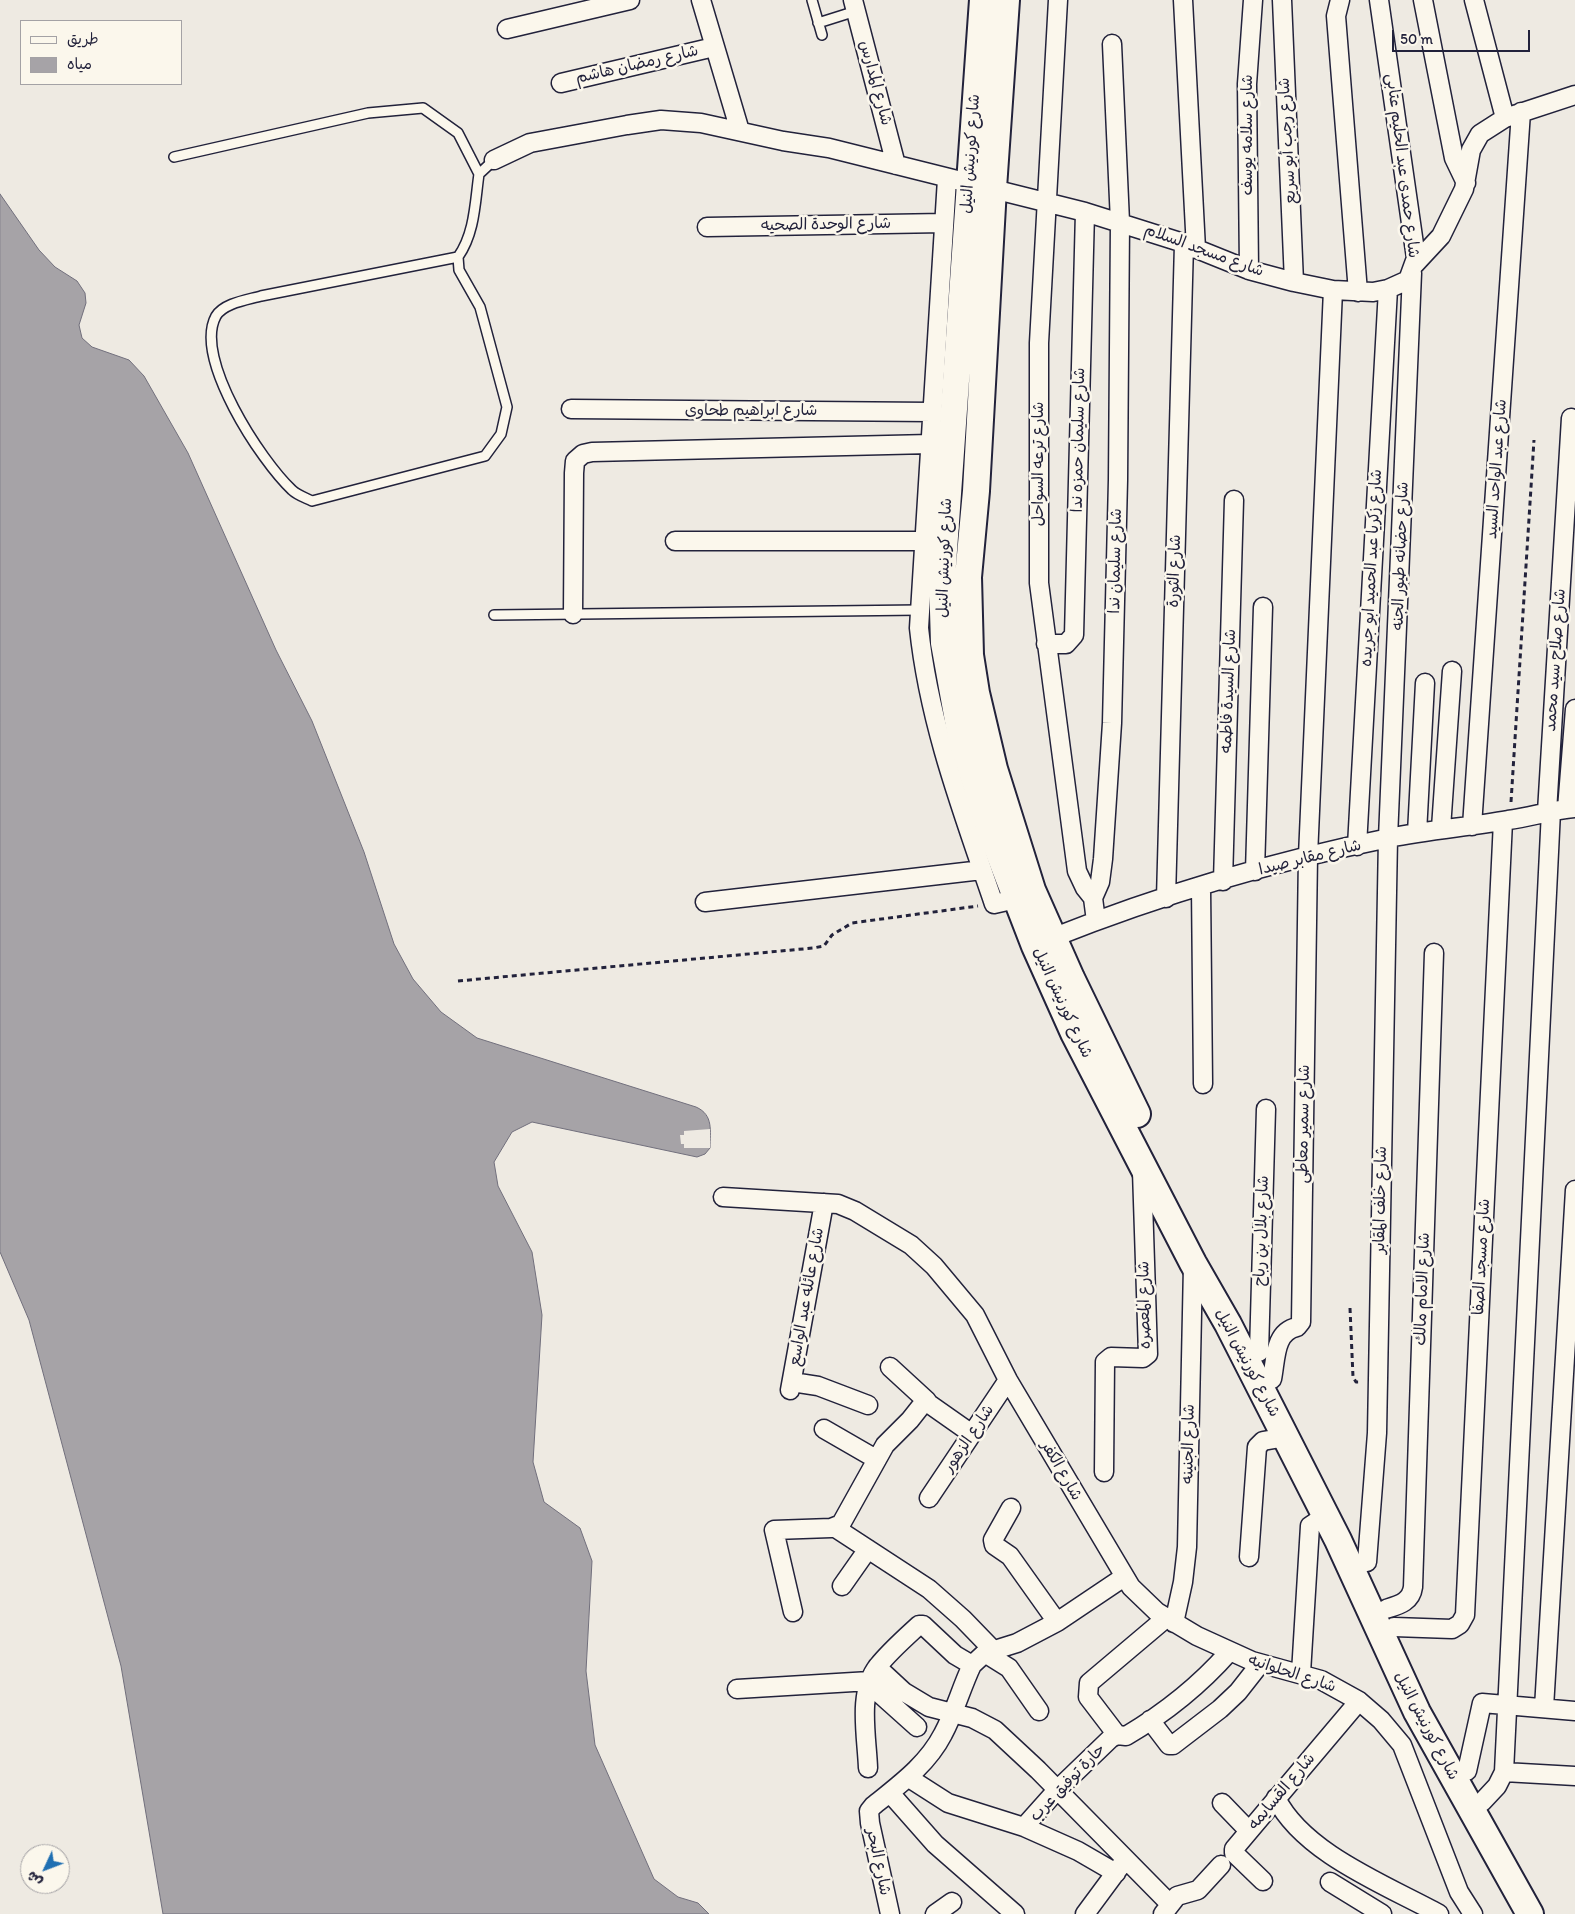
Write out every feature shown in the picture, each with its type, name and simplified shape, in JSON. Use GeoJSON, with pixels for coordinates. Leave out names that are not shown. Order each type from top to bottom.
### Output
{"type":"FeatureCollection","features":[{"type":"Feature","properties":{"kind":"main road","name":"شارع كورنيش النيل"},"geometry":{"type":"LineString","coordinates":[[983,0],[942,578],[944,643],[973,734],[1052,938],[1192,1224],[1367,1562],[1390,1618],[1482,1802],[1545,1914]]}},
{"type":"Feature","properties":{"kind":"main road","name":"شارع كورنيش النيل"},"geometry":{"type":"LineString","coordinates":[[969,183],[1006,0]]}},
{"type":"Feature","properties":{"kind":"main road","name":"شارع كورنيش النيل"},"geometry":{"type":"LineString","coordinates":[[973,734],[1005,901],[1142,1160],[1193,1263],[1286,1437],[1326,1516],[1417,1712],[1530,1914]]}},
{"type":"Feature","properties":{"kind":"street"},"geometry":{"type":"LineString","coordinates":[[507,29],[630,0]]}},
{"type":"Feature","properties":{"kind":"street"},"geometry":{"type":"LineString","coordinates":[[701,0],[740,131]]}},
{"type":"Feature","properties":{"kind":"street","name":"شارع ترعه السواحل"},"geometry":{"type":"LineString","coordinates":[[1058,0],[1046,202],[1039,381],[1040,584],[1046,644],[1077,871],[1084,888],[1093,898],[1096,920]]}},
{"type":"Feature","properties":{"kind":"street","name":"شارع الثورة"},"geometry":{"type":"LineString","coordinates":[[1166,898],[1190,246],[1183,0]]}},
{"type":"Feature","properties":{"kind":"street","name":"شارع سلامه يوسف"},"geometry":{"type":"LineString","coordinates":[[1249,270],[1247,84],[1253,0]]}},
{"type":"Feature","properties":{"kind":"street","name":"شارع رجب أبو سريع"},"geometry":{"type":"LineString","coordinates":[[1282,0],[1294,282]]}},
{"type":"Feature","properties":{"kind":"street"},"geometry":{"type":"LineString","coordinates":[[1340,0],[1336,16],[1358,292]]}},
{"type":"Feature","properties":{"kind":"street","name":"شارع حمدى عبد الحليم عتابى"},"geometry":{"type":"LineString","coordinates":[[1379,0],[1409,201],[1414,269]]}},
{"type":"Feature","properties":{"kind":"street"},"geometry":{"type":"LineString","coordinates":[[1422,0],[1454,158],[1466,183]]}},
{"type":"Feature","properties":{"kind":"street","name":"شارع عبد الواحد السيد"},"geometry":{"type":"LineString","coordinates":[[1472,826],[1513,115],[1474,0]]}},
{"type":"Feature","properties":{"kind":"street","name":"شارع المدارس"},"geometry":{"type":"LineString","coordinates":[[854,6],[896,165]]}},
{"type":"Feature","properties":{"kind":"street","name":"شارع سليمان ندا"},"geometry":{"type":"LineString","coordinates":[[1093,898],[1100,882],[1103,859],[1112,723],[1118,480],[1120,222],[1112,44]]}},
{"type":"Feature","properties":{"kind":"street","name":"شارع رمضان هاشم"},"geometry":{"type":"LineString","coordinates":[[561,83],[714,47]]}},
{"type":"Feature","properties":{"kind":"street","name":"شارع مسجد السلام"},"geometry":{"type":"LineString","coordinates":[[494,160],[530,143],[661,120],[701,123],[829,148],[1085,212],[1190,246],[1249,270],[1333,290],[1358,292],[1388,290],[1408,280],[1414,269],[1441,236],[1466,183],[1475,141],[1480,134],[1513,115],[1575,95]]}},
{"type":"Feature","properties":{"kind":"street"},"geometry":{"type":"LineString","coordinates":[[969,183],[944,223],[920,610],[922,651],[941,745],[982,870],[1005,901]]}},
{"type":"Feature","properties":{"kind":"street","name":"شارع سليمان حمزه ندا"},"geometry":{"type":"LineString","coordinates":[[1046,644],[1066,644],[1074,635],[1085,212]]}},
{"type":"Feature","properties":{"kind":"street","name":"شارع الوحدة الصحيه"},"geometry":{"type":"LineString","coordinates":[[707,227],[944,223]]}},
{"type":"Feature","properties":{"kind":"street","name":"شارع حضانه طيور الجنه"},"geometry":{"type":"LineString","coordinates":[[1388,838],[1414,269]]}},
{"type":"Feature","properties":{"kind":"street"},"geometry":{"type":"LineString","coordinates":[[1308,856],[1333,290]]}},
{"type":"Feature","properties":{"kind":"street","name":"شارع زكريا عبد الحميد ابو جريده"},"geometry":{"type":"LineString","coordinates":[[1357,846],[1388,290]]}},
{"type":"Feature","properties":{"kind":"street","name":"شارع ابراهيم طحاوى"},"geometry":{"type":"LineString","coordinates":[[571,409],[932,412]]}},
{"type":"Feature","properties":{"kind":"street","name":"شارع صلاح سيد محمد"},"geometry":{"type":"LineString","coordinates":[[1560,810],[1571,418]]}},
{"type":"Feature","properties":{"kind":"street"},"geometry":{"type":"LineString","coordinates":[[573,614],[574,473],[575,461],[583,454],[592,452],[930,444]]}},
{"type":"Feature","properties":{"kind":"street","name":"شارع السيدة فاطمه"},"geometry":{"type":"LineString","coordinates":[[1223,881],[1234,500]]}},
{"type":"Feature","properties":{"kind":"street"},"geometry":{"type":"LineString","coordinates":[[675,541],[924,542]]}},
{"type":"Feature","properties":{"kind":"street"},"geometry":{"type":"LineString","coordinates":[[1255,871],[1263,607]]}},
{"type":"Feature","properties":{"kind":"street"},"geometry":{"type":"LineString","coordinates":[[1442,828],[1452,671]]}},
{"type":"Feature","properties":{"kind":"street"},"geometry":{"type":"LineString","coordinates":[[1417,833],[1425,683]]}},
{"type":"Feature","properties":{"kind":"street"},"geometry":{"type":"LineString","coordinates":[[1482,1802],[1497,1786],[1504,1772],[1560,810],[1575,709]]}},
{"type":"Feature","properties":{"kind":"street","name":"شارع مقابر صيدا"},"geometry":{"type":"LineString","coordinates":[[1052,938],[1096,920],[1308,856],[1442,828],[1506,821],[1560,810]]}},
{"type":"Feature","properties":{"kind":"street","name":"شارع مسجد الصفا"},"geometry":{"type":"LineString","coordinates":[[1390,1618],[1452,1629],[1460,1624],[1465,1615],[1506,821]]}},
{"type":"Feature","properties":{"kind":"street","name":"شارع خلف المقابر"},"geometry":{"type":"LineString","coordinates":[[1367,1562],[1377,1433],[1388,838]]}},
{"type":"Feature","properties":{"kind":"street","name":"شارع سمير معاطى"},"geometry":{"type":"LineString","coordinates":[[1272,1378],[1281,1337],[1288,1329],[1297,1327],[1301,1322],[1308,856]]}},
{"type":"Feature","properties":{"kind":"street"},"geometry":{"type":"LineString","coordinates":[[705,902],[982,870]]}},
{"type":"Feature","properties":{"kind":"street"},"geometry":{"type":"LineString","coordinates":[[1201,887],[1204,1084]]}},
{"type":"Feature","properties":{"kind":"street","name":"شارع الامام مالك"},"geometry":{"type":"LineString","coordinates":[[1390,1618],[1409,1599],[1413,1587],[1434,954]]}},
{"type":"Feature","properties":{"kind":"street","name":"شارع بلال بن رباح"},"geometry":{"type":"LineString","coordinates":[[1259,1352],[1266,1109]]}},
{"type":"Feature","properties":{"kind":"street","name":"شارع المعصره"},"geometry":{"type":"LineString","coordinates":[[1104,1472],[1105,1362],[1112,1357],[1143,1358],[1148,1354],[1142,1160]]}},
{"type":"Feature","properties":{"kind":"street"},"geometry":{"type":"LineString","coordinates":[[1544,1708],[1575,1190]]}},
{"type":"Feature","properties":{"kind":"street","name":"شارع الكفر"},"geometry":{"type":"LineString","coordinates":[[723,1197],[838,1204],[856,1211],[894,1234],[934,1266],[975,1315],[1002,1363],[1008,1380],[1124,1577]]}},
{"type":"Feature","properties":{"kind":"street","name":"شارع عائله عبد الواسع"},"geometry":{"type":"LineString","coordinates":[[824,1203],[791,1386],[818,1386],[868,1405]]}},
{"type":"Feature","properties":{"kind":"street","name":"شارع الجنينه"},"geometry":{"type":"LineString","coordinates":[[1170,1621],[1183,1582],[1187,1547],[1193,1263]]}},
{"type":"Feature","properties":{"kind":"street"},"geometry":{"type":"LineString","coordinates":[[890,1367],[927,1400],[972,1434]]}},
{"type":"Feature","properties":{"kind":"street","name":"شارع الزهور"},"geometry":{"type":"LineString","coordinates":[[929,1498],[1008,1380]]}},
{"type":"Feature","properties":{"kind":"street"},"geometry":{"type":"LineString","coordinates":[[794,1612],[774,1530],[834,1527],[843,1521],[884,1445],[927,1400]]}},
{"type":"Feature","properties":{"kind":"street"},"geometry":{"type":"LineString","coordinates":[[824,1430],[876,1459]]}},
{"type":"Feature","properties":{"kind":"street"},"geometry":{"type":"LineString","coordinates":[[1249,1557],[1257,1447],[1263,1441],[1286,1437]]}},
{"type":"Feature","properties":{"kind":"street"},"geometry":{"type":"LineString","coordinates":[[1011,1508],[993,1540],[994,1545],[1010,1556],[1057,1622]]}},
{"type":"Feature","properties":{"kind":"street"},"geometry":{"type":"LineString","coordinates":[[1301,1673],[1310,1526],[1326,1516]]}},
{"type":"Feature","properties":{"kind":"street"},"geometry":{"type":"LineString","coordinates":[[834,1527],[929,1589],[963,1618],[990,1652],[1009,1668],[1039,1711]]}},
{"type":"Feature","properties":{"kind":"street"},"geometry":{"type":"LineString","coordinates":[[842,1586],[868,1549]]}},
{"type":"Feature","properties":{"kind":"street"},"geometry":{"type":"LineString","coordinates":[[1015,1914],[935,1844],[890,1793],[909,1778],[943,1735],[972,1665],[990,1652],[1017,1643],[1057,1622],[1124,1577]]}},
{"type":"Feature","properties":{"kind":"street","name":"شارع الحلوانيه"},"geometry":{"type":"LineString","coordinates":[[1124,1577],[1148,1606],[1170,1621],[1229,1652],[1260,1664],[1301,1673],[1334,1686],[1359,1700],[1381,1720],[1402,1745],[1459,1892],[1473,1914]]}},
{"type":"Feature","properties":{"kind":"street"},"geometry":{"type":"LineString","coordinates":[[1117,1735],[1088,1697],[1089,1684],[1170,1621]]}},
{"type":"Feature","properties":{"kind":"street"},"geometry":{"type":"LineString","coordinates":[[868,1768],[866,1702],[872,1677],[921,1624],[955,1655],[972,1665]]}},
{"type":"Feature","properties":{"kind":"street","name":"حارة توفيق عرب"},"geometry":{"type":"LineString","coordinates":[[1024,1828],[1056,1790],[1117,1735],[1126,1736],[1197,1686],[1229,1652]]}},
{"type":"Feature","properties":{"kind":"street"},"geometry":{"type":"LineString","coordinates":[[1150,1720],[1169,1746],[1172,1745],[1220,1709],[1238,1692],[1260,1664]]}},
{"type":"Feature","properties":{"kind":"street"},"geometry":{"type":"LineString","coordinates":[[872,1677],[917,1727]]}},
{"type":"Feature","properties":{"kind":"street"},"geometry":{"type":"LineString","coordinates":[[737,1689],[872,1677],[904,1692],[929,1707],[977,1720],[995,1730],[1056,1790],[1121,1866],[1167,1909],[1177,1896],[1198,1890],[1221,1865]]}},
{"type":"Feature","properties":{"kind":"street","name":"شارع القسايمه"},"geometry":{"type":"LineString","coordinates":[[1263,1881],[1233,1852],[1359,1700]]}},
{"type":"Feature","properties":{"kind":"street"},"geometry":{"type":"LineString","coordinates":[[1467,1771],[1481,1704],[1575,1711]]}},
{"type":"Feature","properties":{"kind":"street"},"geometry":{"type":"LineString","coordinates":[[1504,1772],[1575,1776]]}},
{"type":"Feature","properties":{"kind":"street"},"geometry":{"type":"LineString","coordinates":[[909,1778],[948,1803],[1024,1828],[1078,1852],[1121,1866]]}},
{"type":"Feature","properties":{"kind":"street","name":"شارع البحر"},"geometry":{"type":"LineString","coordinates":[[890,1793],[869,1811],[890,1914]]}},
{"type":"Feature","properties":{"kind":"street"},"geometry":{"type":"LineString","coordinates":[[1276,1798],[1291,1823],[1319,1847],[1439,1914]]}},
{"type":"Feature","properties":{"kind":"street"},"geometry":{"type":"LineString","coordinates":[[1222,1803],[1249,1831]]}},
{"type":"Feature","properties":{"kind":"street"},"geometry":{"type":"LineString","coordinates":[[1085,1914],[1121,1866]]}},
{"type":"Feature","properties":{"kind":"street"},"geometry":{"type":"LineString","coordinates":[[1330,1882],[1382,1914]]}},
{"type":"Feature","properties":{"kind":"street"},"geometry":{"type":"LineString","coordinates":[[1443,1914],[1459,1892]]}},
{"type":"Feature","properties":{"kind":"street"},"geometry":{"type":"LineString","coordinates":[[935,1914],[952,1902]]}},
{"type":"Feature","properties":{"kind":"lane"},"geometry":{"type":"LineString","coordinates":[[812,0],[822,35]]}},
{"type":"Feature","properties":{"kind":"lane"},"geometry":{"type":"LineString","coordinates":[[818,23],[854,6]]}},
{"type":"Feature","properties":{"kind":"lane"},"geometry":{"type":"LineString","coordinates":[[174,157],[368,113],[422,108],[458,133],[479,174],[472,226],[464,248],[458,257],[459,270],[480,306],[507,407],[500,434],[485,456],[312,501],[293,491],[266,460],[239,417],[216,371],[210,337],[217,315],[232,304],[260,296],[458,257]]}},
{"type":"Feature","properties":{"kind":"lane"},"geometry":{"type":"LineString","coordinates":[[479,174],[494,160]]}},
{"type":"Feature","properties":{"kind":"lane"},"geometry":{"type":"LineString","coordinates":[[494,615],[920,610]]}},
{"type":"Feature","properties":{"kind":"path"},"geometry":{"type":"LineString","coordinates":[[1506,821],[1534,440]]}},
{"type":"Feature","properties":{"kind":"path"},"geometry":{"type":"LineString","coordinates":[[458,981],[813,948],[824,946],[832,935],[852,924],[1005,901]]}},
{"type":"Feature","properties":{"kind":"path"},"geometry":{"type":"LineString","coordinates":[[1350,1308],[1354,1379],[1357,1382],[1378,1382]]}},
{"type":"Feature","properties":{"kind":"water"},"geometry":{"type":"Polygon","coordinates":[[[0,194],[39,250],[55,267],[77,281],[85,293],[86,303],[79,325],[82,338],[92,347],[129,360],[144,376],[188,453],[276,650],[312,721],[364,852],[394,944],[413,979],[441,1012],[477,1038],[696,1107],[706,1114],[710,1124],[710,1148],[705,1154],[697,1157],[532,1122],[512,1132],[494,1162],[498,1186],[532,1252],[542,1315],[533,1462],[544,1502],[580,1528],[592,1561],[586,1671],[595,1745],[654,1879],[678,1897],[698,1903],[709,1914],[163,1914],[121,1666],[29,1320],[0,1252],[0,194]]]}},
{"type":"Feature","properties":{"kind":"pier"},"geometry":{"type":"Polygon","coordinates":[[[710,1129],[710,1148],[684,1148],[684,1144],[681,1144],[680,1135],[684,1135],[684,1131],[710,1129]]]}}]}
